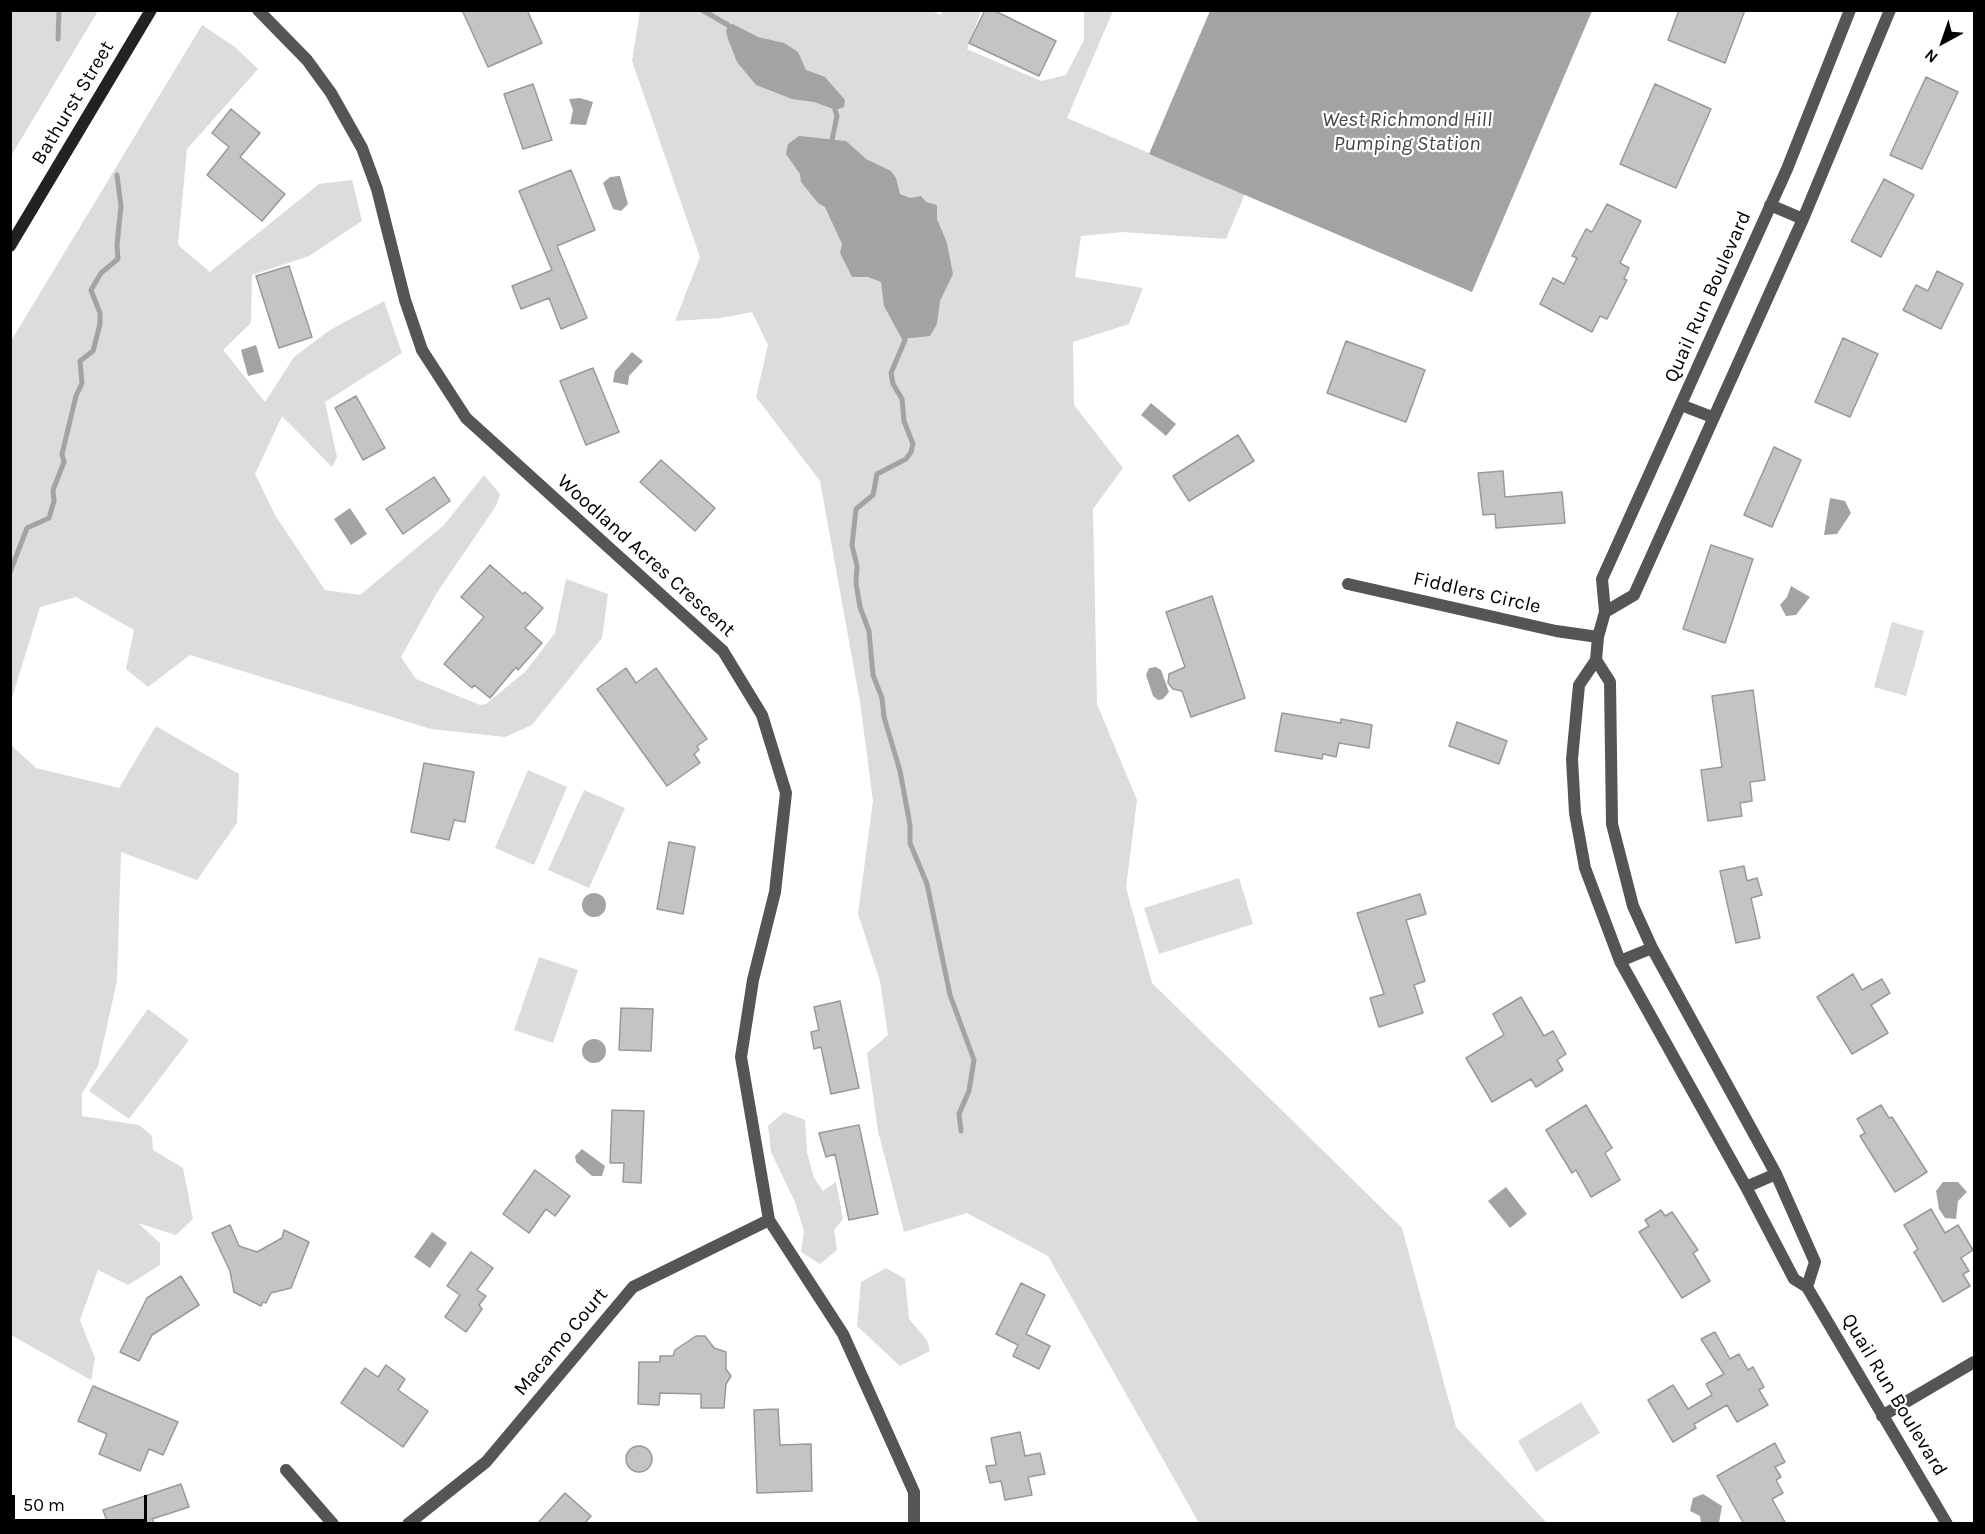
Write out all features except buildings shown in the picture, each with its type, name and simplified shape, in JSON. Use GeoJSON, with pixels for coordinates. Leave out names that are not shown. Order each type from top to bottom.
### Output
{"type":"FeatureCollection","features":[{"type":"Feature","properties":{"kind":"main road","name":"Bathurst Street"},"geometry":{"type":"LineString","coordinates":[[10,246],[151,10]]}},
{"type":"Feature","properties":{"kind":"street","name":"Woodland Acres Crescent"},"geometry":{"type":"LineString","coordinates":[[258,10],[307,60],[331,93],[362,148],[377,189],[405,300],[422,350],[466,418],[723,651],[762,715],[786,793],[775,892],[753,980],[741,1057],[769,1220],[843,1334],[914,1492],[914,1524]]}},
{"type":"Feature","properties":{"kind":"street","name":"Quail Run Boulevard"},"geometry":{"type":"LineString","coordinates":[[1850,10],[1770,205],[1602,579],[1605,612],[1598,637],[1596,660],[1579,685],[1572,759],[1575,813],[1585,868],[1620,961],[1746,1187],[1794,1279],[1807,1287],[1947,1524]]}},
{"type":"Feature","properties":{"kind":"street"},"geometry":{"type":"LineString","coordinates":[[1605,612],[1634,595],[1712,417],[1803,219],[1891,14],[1890,10]]}},
{"type":"Feature","properties":{"kind":"street","name":"Quail Run Boulevard"},"geometry":{"type":"LineString","coordinates":[[1770,205],[1803,219]]}},
{"type":"Feature","properties":{"kind":"street","name":"Quail Run Boulevard"},"geometry":{"type":"LineString","coordinates":[[1681,405],[1712,417]]}},
{"type":"Feature","properties":{"kind":"street","name":"Fiddlers Circle"},"geometry":{"type":"LineString","coordinates":[[1348,584],[1556,632],[1598,637]]}},
{"type":"Feature","properties":{"kind":"street"},"geometry":{"type":"LineString","coordinates":[[1596,660],[1610,682],[1612,824],[1633,906],[1652,948],[1776,1174],[1815,1263],[1807,1287]]}},
{"type":"Feature","properties":{"kind":"street"},"geometry":{"type":"LineString","coordinates":[[1620,961],[1652,948]]}},
{"type":"Feature","properties":{"kind":"street"},"geometry":{"type":"LineString","coordinates":[[1746,1187],[1776,1174]]}},
{"type":"Feature","properties":{"kind":"street","name":"Macamo Court"},"geometry":{"type":"LineString","coordinates":[[408,1524],[486,1462],[633,1287],[769,1220]]}},
{"type":"Feature","properties":{"kind":"street"},"geometry":{"type":"LineString","coordinates":[[1882,1416],[1974,1362]]}},
{"type":"Feature","properties":{"kind":"street"},"geometry":{"type":"LineString","coordinates":[[286,1470],[333,1524]]}},
{"type":"Feature","properties":{"kind":"shaded area"},"geometry":{"type":"Polygon","coordinates":[[[929,10],[941,15],[942,11],[981,11],[967,49],[1041,81],[1066,75],[1084,40],[1084,11],[1113,11],[1067,118],[1245,194],[1226,239],[1122,232],[1081,236],[1075,277],[1143,288],[1129,324],[1073,342],[1074,405],[1123,468],[1093,509],[1097,704],[1137,800],[1126,888],[1152,983],[1402,1228],[1456,1427],[1547,1523],[1199,1523],[1048,1256],[967,1213],[904,1232],[878,1131],[867,1053],[888,1035],[880,981],[858,914],[873,801],[860,702],[820,481],[756,397],[768,345],[752,312],[721,318],[675,321],[700,257],[632,61],[640,11],[929,10]]]}},
{"type":"Feature","properties":{"kind":"shaded area"},"geometry":{"type":"Polygon","coordinates":[[[10,11],[98,11],[11,156],[10,11]]]}},
{"type":"Feature","properties":{"kind":"shaded area"},"geometry":{"type":"Polygon","coordinates":[[[202,25],[235,47],[258,69],[187,149],[178,245],[210,272],[319,184],[352,180],[362,221],[309,256],[252,275],[251,323],[223,350],[265,402],[294,357],[330,330],[384,301],[402,353],[325,402],[337,457],[332,467],[282,416],[255,474],[275,515],[325,590],[360,595],[444,525],[484,475],[500,494],[496,506],[438,591],[401,657],[416,679],[480,705],[486,704],[525,672],[555,633],[566,579],[608,594],[602,638],[532,725],[505,737],[431,729],[190,655],[148,687],[126,669],[134,630],[76,597],[40,607],[11,701],[11,341],[202,25]]]}},
{"type":"Feature","properties":{"kind":"shaded area"},"geometry":{"type":"Polygon","coordinates":[[[1892,622],[1924,631],[1906,696],[1874,687],[1892,622]]]}},
{"type":"Feature","properties":{"kind":"shaded area"},"geometry":{"type":"Polygon","coordinates":[[[156,726],[239,774],[237,823],[197,880],[121,852],[117,981],[98,1066],[82,1094],[82,1116],[139,1125],[152,1136],[153,1150],[183,1168],[193,1219],[176,1235],[138,1223],[160,1243],[160,1265],[128,1285],[98,1270],[80,1320],[95,1358],[91,1380],[11,1335],[11,745],[36,768],[119,788],[156,726]]]}},
{"type":"Feature","properties":{"kind":"shaded area"},"geometry":{"type":"Polygon","coordinates":[[[528,770],[567,787],[534,865],[495,848],[528,770]]]}},
{"type":"Feature","properties":{"kind":"shaded area"},"geometry":{"type":"Polygon","coordinates":[[[584,790],[625,808],[589,888],[548,870],[584,790]]]}},
{"type":"Feature","properties":{"kind":"shaded area"},"geometry":{"type":"Polygon","coordinates":[[[1239,878],[1253,924],[1159,954],[1144,908],[1239,878]]]}},
{"type":"Feature","properties":{"kind":"shaded area"},"geometry":{"type":"Polygon","coordinates":[[[539,957],[578,970],[553,1043],[514,1030],[539,957]]]}},
{"type":"Feature","properties":{"kind":"shaded area"},"geometry":{"type":"Polygon","coordinates":[[[148,1009],[189,1040],[129,1119],[89,1091],[148,1009]]]}},
{"type":"Feature","properties":{"kind":"shaded area"},"geometry":{"type":"Polygon","coordinates":[[[784,1112],[805,1120],[807,1152],[814,1178],[823,1191],[836,1182],[843,1219],[834,1230],[837,1250],[820,1264],[801,1252],[804,1231],[795,1202],[771,1152],[768,1126],[784,1112]]]}},
{"type":"Feature","properties":{"kind":"shaded area"},"geometry":{"type":"Polygon","coordinates":[[[886,1268],[905,1279],[909,1319],[927,1340],[930,1351],[900,1366],[857,1326],[861,1282],[886,1268]]]}},
{"type":"Feature","properties":{"kind":"shaded area"},"geometry":{"type":"Polygon","coordinates":[[[1581,1402],[1600,1433],[1536,1472],[1518,1441],[1581,1402]]]}},
{"type":"Feature","properties":{"kind":"water","name":"West Richmond Hill Pumping Station"},"geometry":{"type":"Polygon","coordinates":[[[1210,11],[1592,11],[1472,292],[1149,154],[1210,11]]]}},
{"type":"Feature","properties":{"kind":"water"},"geometry":{"type":"Polygon","coordinates":[[[733,24],[758,37],[784,43],[798,52],[806,70],[825,77],[845,100],[844,107],[836,110],[814,102],[792,99],[756,85],[737,62],[728,39],[726,31],[728,25],[733,24]]]}},
{"type":"Feature","properties":{"kind":"water"},"geometry":{"type":"Polygon","coordinates":[[[580,98],[593,102],[586,125],[570,124],[573,110],[569,99],[580,98]]]}},
{"type":"Feature","properties":{"kind":"water"},"geometry":{"type":"Polygon","coordinates":[[[799,136],[846,141],[866,159],[891,171],[896,178],[900,194],[910,198],[921,196],[926,202],[937,205],[937,219],[947,243],[953,274],[940,301],[937,324],[930,336],[902,339],[884,306],[881,282],[868,277],[852,277],[840,253],[842,244],[825,207],[818,203],[801,182],[800,174],[786,154],[788,144],[799,136]]]}},
{"type":"Feature","properties":{"kind":"water"},"geometry":{"type":"Polygon","coordinates":[[[620,176],[628,204],[621,211],[613,209],[603,183],[610,177],[620,176]]]}},
{"type":"Feature","properties":{"kind":"water"},"geometry":{"type":"Polygon","coordinates":[[[256,345],[264,372],[248,376],[241,350],[256,345]]]}},
{"type":"Feature","properties":{"kind":"water"},"geometry":{"type":"Polygon","coordinates":[[[632,352],[643,361],[629,376],[628,385],[613,382],[615,371],[632,352]]]}},
{"type":"Feature","properties":{"kind":"water"},"geometry":{"type":"Polygon","coordinates":[[[1151,403],[1176,424],[1166,436],[1141,415],[1151,403]]]}},
{"type":"Feature","properties":{"kind":"water"},"geometry":{"type":"Polygon","coordinates":[[[1830,498],[1845,501],[1851,513],[1837,534],[1824,535],[1830,498]]]}},
{"type":"Feature","properties":{"kind":"water"},"geometry":{"type":"Polygon","coordinates":[[[350,508],[367,534],[351,545],[334,519],[350,508]]]}},
{"type":"Feature","properties":{"kind":"water"},"geometry":{"type":"Polygon","coordinates":[[[1791,586],[1810,597],[1796,615],[1786,616],[1780,605],[1787,597],[1791,586]]]}},
{"type":"Feature","properties":{"kind":"water"},"geometry":{"type":"Polygon","coordinates":[[[1156,667],[1161,670],[1169,692],[1163,699],[1158,700],[1153,696],[1146,675],[1149,668],[1156,667]]]}},
{"type":"Feature","properties":{"kind":"water"},"geometry":{"type":"Polygon","coordinates":[[[594,893],[603,896],[606,905],[603,914],[594,917],[585,914],[582,905],[585,896],[594,893]]]}},
{"type":"Feature","properties":{"kind":"water"},"geometry":{"type":"Polygon","coordinates":[[[594,1039],[603,1042],[606,1051],[603,1060],[594,1063],[585,1060],[582,1051],[585,1042],[594,1039]]]}},
{"type":"Feature","properties":{"kind":"water"},"geometry":{"type":"Polygon","coordinates":[[[582,1149],[605,1166],[602,1176],[592,1176],[576,1162],[575,1156],[582,1149]]]}},
{"type":"Feature","properties":{"kind":"water"},"geometry":{"type":"Polygon","coordinates":[[[1943,1182],[1958,1182],[1967,1192],[1958,1201],[1956,1219],[1945,1218],[1939,1209],[1936,1191],[1943,1182]]]}},
{"type":"Feature","properties":{"kind":"water"},"geometry":{"type":"Polygon","coordinates":[[[1506,1187],[1527,1214],[1510,1228],[1488,1201],[1506,1187]]]}},
{"type":"Feature","properties":{"kind":"water"},"geometry":{"type":"Polygon","coordinates":[[[432,1232],[447,1243],[430,1268],[414,1257],[432,1232]]]}},
{"type":"Feature","properties":{"kind":"water"},"geometry":{"type":"Polygon","coordinates":[[[1703,1494],[1722,1506],[1719,1523],[1701,1523],[1700,1516],[1690,1511],[1693,1498],[1703,1494]]]}},
{"type":"Feature","properties":{"kind":"waterway"},"geometry":{"type":"LineString","coordinates":[[58,39],[59,10]]}},
{"type":"Feature","properties":{"kind":"waterway"},"geometry":{"type":"LineString","coordinates":[[702,10],[728,25]]}},
{"type":"Feature","properties":{"kind":"waterway"},"geometry":{"type":"LineString","coordinates":[[832,140],[837,116],[835,110]]}},
{"type":"Feature","properties":{"kind":"waterway"},"geometry":{"type":"LineString","coordinates":[[10,572],[27,528],[49,518],[54,501],[53,490],[64,462],[62,454],[76,396],[82,383],[80,361],[93,351],[100,324],[100,313],[91,290],[101,273],[118,259],[121,206],[117,175]]}},
{"type":"Feature","properties":{"kind":"waterway"},"geometry":{"type":"LineString","coordinates":[[905,340],[891,373],[893,384],[902,399],[904,421],[913,444],[911,452],[906,459],[877,474],[873,495],[856,509],[852,545],[857,566],[856,583],[860,607],[869,631],[873,675],[882,698],[884,717],[900,771],[910,825],[910,843],[927,884],[950,995],[974,1060],[969,1091],[959,1114],[961,1131]]}}]}
